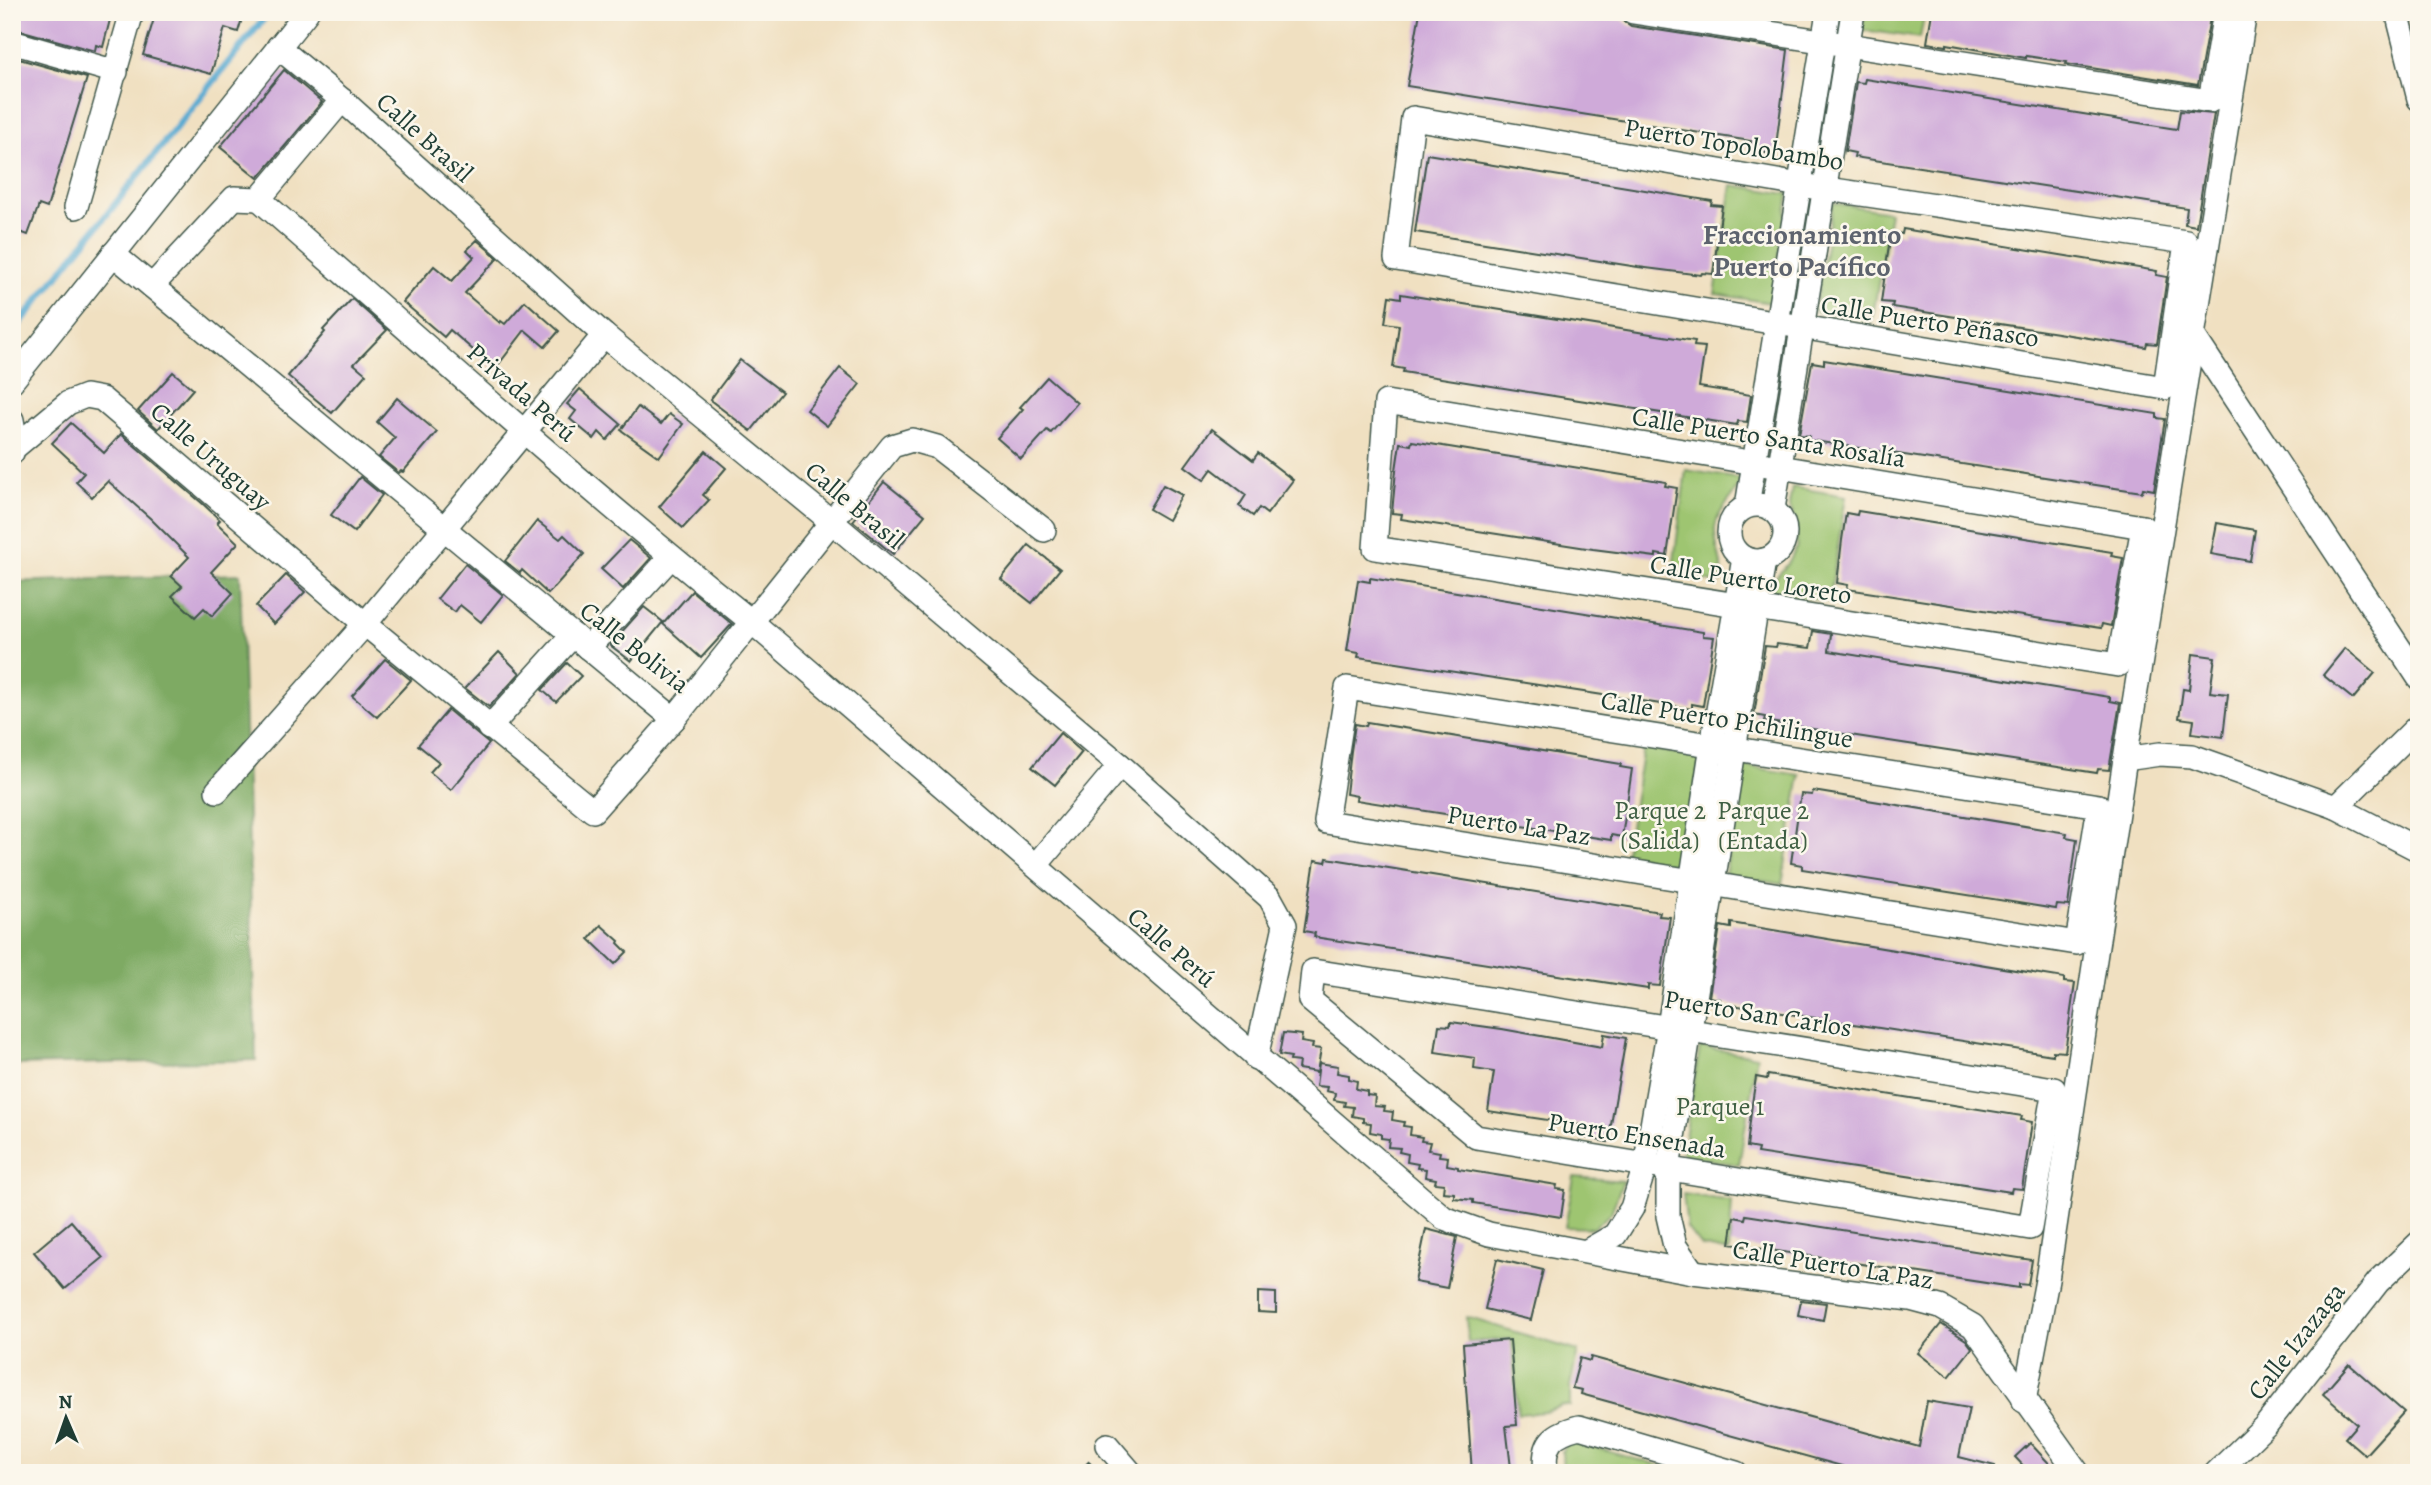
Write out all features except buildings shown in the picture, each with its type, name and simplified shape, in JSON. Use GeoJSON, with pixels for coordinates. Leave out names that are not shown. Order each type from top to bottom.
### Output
{"type":"FeatureCollection","features":[{"type":"Feature","properties":{"kind":"street"},"geometry":{"type":"LineString","coordinates":[[76,207],[132,12]]}},
{"type":"Feature","properties":{"kind":"street"},"geometry":{"type":"LineString","coordinates":[[12,381],[307,12]]}},
{"type":"Feature","properties":{"kind":"street"},"geometry":{"type":"LineString","coordinates":[[1633,12],[2210,101],[2225,12]]}},
{"type":"Feature","properties":{"kind":"street"},"geometry":{"type":"LineString","coordinates":[[1746,506],[1828,12]]}},
{"type":"Feature","properties":{"kind":"street"},"geometry":{"type":"LineString","coordinates":[[1773,509],[1853,12]]}},
{"type":"Feature","properties":{"kind":"street"},"geometry":{"type":"LineString","coordinates":[[2024,1401],[2047,1280],[2125,759],[2245,12]]}},
{"type":"Feature","properties":{"kind":"street"},"geometry":{"type":"LineString","coordinates":[[2397,12],[2419,100]]}},
{"type":"Feature","properties":{"kind":"street"},"geometry":{"type":"LineString","coordinates":[[12,43],[116,72]]}},
{"type":"Feature","properties":{"kind":"street","name":"Calle Brasil"},"geometry":{"type":"LineString","coordinates":[[278,47],[342,100],[604,335],[832,522],[1120,765],[1270,898],[1285,925],[1256,1058]]}},
{"type":"Feature","properties":{"kind":"street"},"geometry":{"type":"LineString","coordinates":[[152,286],[234,198],[259,199],[342,100]]}},
{"type":"Feature","properties":{"kind":"street","name":"Puerto Topolobambo"},"geometry":{"type":"LineString","coordinates":[[1396,259],[1413,118],[1800,185],[2186,242],[2165,388]]}},
{"type":"Feature","properties":{"kind":"street","name":"Privada Perú"},"geometry":{"type":"LineString","coordinates":[[259,199],[524,432],[752,622]]}},
{"type":"Feature","properties":{"kind":"street","name":"Calle Bolivia"},"geometry":{"type":"LineString","coordinates":[[113,254],[674,719],[892,446],[912,440],[937,447],[1044,530]]}},
{"type":"Feature","properties":{"kind":"street","name":"Calle Puerto Peñasco"},"geometry":{"type":"LineString","coordinates":[[1396,259],[2165,388]]}},
{"type":"Feature","properties":{"kind":"street"},"geometry":{"type":"LineString","coordinates":[[217,791],[365,624],[604,335]]}},
{"type":"Feature","properties":{"kind":"street"},"geometry":{"type":"LineString","coordinates":[[2193,335],[2419,678]]}},
{"type":"Feature","properties":{"kind":"street","name":"Calle Uruguay"},"geometry":{"type":"LineString","coordinates":[[13,450],[68,403],[86,396],[102,399],[365,624],[525,758],[593,811],[674,719]]}},
{"type":"Feature","properties":{"kind":"street","name":"Calle Puerto Santa Rosalía"},"geometry":{"type":"LineString","coordinates":[[1375,548],[1386,402],[2143,527],[2118,665]]}},
{"type":"Feature","properties":{"kind":"street"},"geometry":{"type":"LineString","coordinates":[[12,419],[13,450]]}},
{"type":"Feature","properties":{"kind":"street"},"geometry":{"type":"LineString","coordinates":[[1762,505],[1773,509],[1783,522],[1784,540],[1780,549],[1754,559],[1730,543],[1730,523],[1746,506],[1762,505]]}},
{"type":"Feature","properties":{"kind":"street","name":"Calle Puerto Loreto"},"geometry":{"type":"LineString","coordinates":[[1375,548],[2118,665]]}},
{"type":"Feature","properties":{"kind":"street"},"geometry":{"type":"LineString","coordinates":[[489,728],[671,557]]}},
{"type":"Feature","properties":{"kind":"street"},"geometry":{"type":"LineString","coordinates":[[1693,1272],[1675,1246],[1668,1216],[1668,1169],[1680,1029],[1703,883],[1735,749],[1747,607],[1754,559]]}},
{"type":"Feature","properties":{"kind":"street"},"geometry":{"type":"LineString","coordinates":[[1703,883],[1712,745],[1747,607]]}},
{"type":"Feature","properties":{"kind":"street","name":"Calle Perú"},"geometry":{"type":"LineString","coordinates":[[752,622],[1444,1218],[1489,1234],[1587,1251]]}},
{"type":"Feature","properties":{"kind":"street","name":"Calle Puerto Pichilingue"},"geometry":{"type":"LineString","coordinates":[[1326,822],[1347,688],[2099,806],[2077,943]]}},
{"type":"Feature","properties":{"kind":"street"},"geometry":{"type":"LineString","coordinates":[[2336,807],[2419,725]]}},
{"type":"Feature","properties":{"kind":"street"},"geometry":{"type":"LineString","coordinates":[[2125,759],[2160,754],[2192,757],[2336,807],[2419,850]]}},
{"type":"Feature","properties":{"kind":"street"},"geometry":{"type":"LineString","coordinates":[[1036,865],[1120,765]]}},
{"type":"Feature","properties":{"kind":"street","name":"Puerto La Paz"},"geometry":{"type":"LineString","coordinates":[[1326,822],[2077,943]]}},
{"type":"Feature","properties":{"kind":"street","name":"Puerto San Carlos"},"geometry":{"type":"LineString","coordinates":[[1313,971],[2054,1088],[2030,1228]]}},
{"type":"Feature","properties":{"kind":"street","name":"Puerto Ensenada"},"geometry":{"type":"LineString","coordinates":[[1313,971],[1310,1000],[1476,1137],[2030,1228]]}},
{"type":"Feature","properties":{"kind":"street"},"geometry":{"type":"LineString","coordinates":[[1587,1251],[1615,1236],[1632,1208],[1680,1029]]}},
{"type":"Feature","properties":{"kind":"street","name":"Calle Izazaga"},"geometry":{"type":"LineString","coordinates":[[2216,1473],[2267,1424],[2378,1282],[2419,1243]]}},
{"type":"Feature","properties":{"kind":"street","name":"Calle Puerto La Paz"},"geometry":{"type":"LineString","coordinates":[[1587,1251],[1693,1272],[1910,1299],[1940,1307],[1973,1326],[2078,1473]]}},
{"type":"Feature","properties":{"kind":"street"},"geometry":{"type":"LineString","coordinates":[[1546,1473],[1547,1446],[1558,1433],[1579,1427],[1692,1468],[1736,1473]]}},
{"type":"Feature","properties":{"kind":"street"},"geometry":{"type":"LineString","coordinates":[[1107,1445],[1131,1473]]}},
{"type":"Feature","properties":{"kind":"green space"},"geometry":{"type":"Polygon","coordinates":[[[1866,12],[1925,12],[1920,38],[1862,30],[1866,12]]]}},
{"type":"Feature","properties":{"kind":"green space"},"geometry":{"type":"Polygon","coordinates":[[[1732,185],[1789,194],[1771,303],[1715,294],[1732,185]]]}},
{"type":"Feature","properties":{"kind":"green space"},"geometry":{"type":"Polygon","coordinates":[[[1833,203],[1890,212],[1872,322],[1815,312],[1833,203]]]}},
{"type":"Feature","properties":{"kind":"green space"},"geometry":{"type":"Polygon","coordinates":[[[1686,470],[1741,479],[1716,521],[1716,542],[1722,568],[1721,583],[1672,576],[1686,470]]]}},
{"type":"Feature","properties":{"kind":"green space"},"geometry":{"type":"Polygon","coordinates":[[[1792,487],[1846,496],[1829,602],[1772,592],[1774,579],[1787,565],[1797,547],[1796,521],[1789,505],[1792,487]]]}},
{"type":"Feature","properties":{"kind":"green space"},"geometry":{"type":"Polygon","coordinates":[[[240,574],[256,1060],[12,1065],[12,582],[240,574]]]}},
{"type":"Feature","properties":{"kind":"green space","name":"Parque 2 (Salida)"},"geometry":{"type":"Polygon","coordinates":[[[1643,748],[1700,757],[1682,866],[1625,857],[1643,748]]]}},
{"type":"Feature","properties":{"kind":"green space","name":"Parque 2 (Entada)"},"geometry":{"type":"Polygon","coordinates":[[[1744,766],[1800,775],[1782,884],[1725,875],[1744,766]]]}},
{"type":"Feature","properties":{"kind":"green space","name":"Parque 1"},"geometry":{"type":"Polygon","coordinates":[[[1700,1047],[1757,1056],[1739,1165],[1682,1155],[1700,1047]]]}},
{"type":"Feature","properties":{"kind":"green space"},"geometry":{"type":"Polygon","coordinates":[[[1574,1177],[1623,1181],[1611,1213],[1593,1228],[1565,1227],[1574,1177]]]}},
{"type":"Feature","properties":{"kind":"green space"},"geometry":{"type":"Polygon","coordinates":[[[1683,1194],[1732,1201],[1729,1252],[1701,1246],[1687,1228],[1683,1194]]]}},
{"type":"Feature","properties":{"kind":"green space"},"geometry":{"type":"Polygon","coordinates":[[[1466,1317],[1578,1351],[1570,1386],[1570,1406],[1563,1405],[1546,1412],[1518,1414],[1512,1339],[1468,1342],[1466,1317]]]}},
{"type":"Feature","properties":{"kind":"green space"},"geometry":{"type":"Polygon","coordinates":[[[1575,1442],[1664,1467],[1668,1473],[1563,1473],[1562,1451],[1566,1445],[1575,1442]]]}},
{"type":"Feature","properties":{"kind":"waterway"},"geometry":{"type":"LineString","coordinates":[[12,333],[269,12]]}},
{"type":"Feature","properties":{"kind":"district","name":"Fraccionamiento Puerto Pacífico"},"geometry":{"type":"Point","coordinates":[1802,250]}}]}
